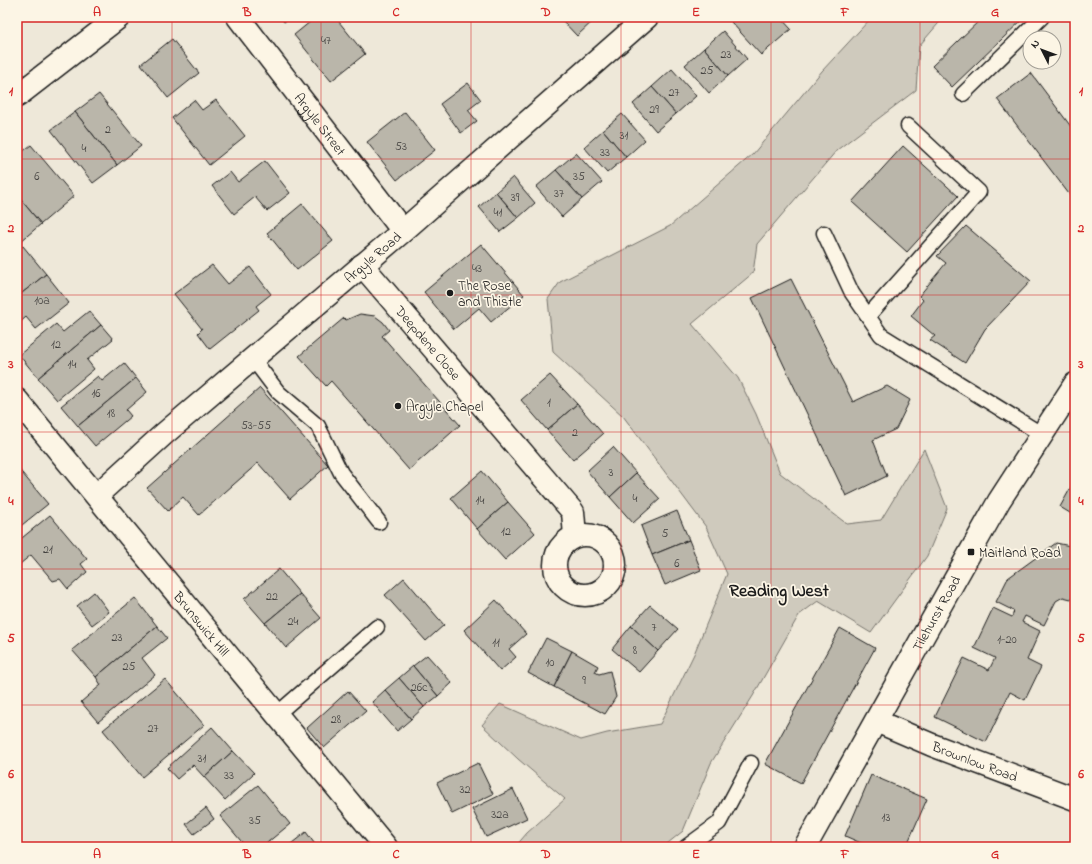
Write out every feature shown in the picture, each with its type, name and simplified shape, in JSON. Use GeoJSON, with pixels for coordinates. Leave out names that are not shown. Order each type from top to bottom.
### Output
{"type":"FeatureCollection","features":[{"type":"Feature","properties":{"kind":"street"},"geometry":{"type":"LineString","coordinates":[[17,96],[119,17]]}},
{"type":"Feature","properties":{"kind":"street","name":"Argyle Street"},"geometry":{"type":"LineString","coordinates":[[238,17],[403,231]]}},
{"type":"Feature","properties":{"kind":"street","name":"Argyle Road"},"geometry":{"type":"LineString","coordinates":[[97,495],[403,231],[647,17]]}},
{"type":"Feature","properties":{"kind":"street","name":"Deepdene Close"},"geometry":{"type":"LineString","coordinates":[[362,265],[573,512],[575,536]]}},
{"type":"Feature","properties":{"kind":"street","name":"Tilehurst Road"},"geometry":{"type":"LineString","coordinates":[[805,847],[999,501],[1041,434],[1075,384]]}},
{"type":"Feature","properties":{"kind":"street","name":"Brunswick Hill"},"geometry":{"type":"LineString","coordinates":[[17,400],[97,495],[386,847]]}},
{"type":"Feature","properties":{"kind":"street","name":"Brownlow Road"},"geometry":{"type":"LineString","coordinates":[[876,721],[932,745],[1075,799]]}},
{"type":"Feature","properties":{"kind":"lane"},"geometry":{"type":"LineString","coordinates":[[963,94],[1042,17]]}},
{"type":"Feature","properties":{"kind":"lane"},"geometry":{"type":"LineString","coordinates":[[868,316],[979,192],[908,126]]}},
{"type":"Feature","properties":{"kind":"lane"},"geometry":{"type":"LineString","coordinates":[[824,233],[852,293],[881,335],[1041,434]]}},
{"type":"Feature","properties":{"kind":"lane"},"geometry":{"type":"LineString","coordinates":[[253,359],[278,392],[318,426],[341,473],[379,522]]}},
{"type":"Feature","properties":{"kind":"lane"},"geometry":{"type":"LineString","coordinates":[[277,714],[377,627]]}},
{"type":"Feature","properties":{"kind":"lane"},"geometry":{"type":"LineString","coordinates":[[686,847],[719,823],[751,763]]}},
{"type":"Feature","properties":{"kind":"shaded area"},"geometry":{"type":"Polygon","coordinates":[[[872,17],[944,17],[919,46],[916,90],[837,150],[757,244],[753,273],[692,324],[738,378],[756,414],[780,473],[847,524],[881,520],[924,449],[947,508],[927,556],[871,633],[818,601],[799,615],[753,696],[711,763],[683,831],[663,847],[515,847],[527,833],[565,799],[518,759],[482,725],[500,704],[581,740],[607,733],[660,724],[694,654],[727,574],[706,527],[623,416],[553,352],[548,299],[560,282],[670,226],[753,154],[822,71],[872,17]]]}},
{"type":"Feature","properties":{"kind":"building"},"geometry":{"type":"Polygon","coordinates":[[[280,17],[291,17],[284,22],[280,17]]]}},
{"type":"Feature","properties":{"kind":"building"},"geometry":{"type":"Polygon","coordinates":[[[316,17],[335,17],[365,54],[331,81],[294,35],[316,17]]]}},
{"type":"Feature","properties":{"kind":"building"},"geometry":{"type":"Polygon","coordinates":[[[554,17],[597,17],[577,36],[561,19],[556,20],[554,17]]]}},
{"type":"Feature","properties":{"kind":"building"},"geometry":{"type":"Polygon","coordinates":[[[737,17],[780,17],[791,29],[761,55],[731,22],[737,17]]]}},
{"type":"Feature","properties":{"kind":"building"},"geometry":{"type":"Polygon","coordinates":[[[983,17],[1025,17],[952,87],[932,66],[983,17]]]}},
{"type":"Feature","properties":{"kind":"building"},"geometry":{"type":"Polygon","coordinates":[[[723,31],[747,59],[728,76],[704,48],[723,31]]]}},
{"type":"Feature","properties":{"kind":"building"},"geometry":{"type":"Polygon","coordinates":[[[172,39],[199,73],[168,98],[141,64],[172,39]]]}},
{"type":"Feature","properties":{"kind":"building"},"geometry":{"type":"Polygon","coordinates":[[[704,48],[728,76],[709,93],[685,65],[704,48]]]}},
{"type":"Feature","properties":{"kind":"building"},"geometry":{"type":"Polygon","coordinates":[[[672,69],[696,96],[676,114],[652,87],[672,69]]]}},
{"type":"Feature","properties":{"kind":"building"},"geometry":{"type":"Polygon","coordinates":[[[1031,73],[1075,132],[1075,196],[1072,198],[997,99],[1031,73]]]}},
{"type":"Feature","properties":{"kind":"building"},"geometry":{"type":"Polygon","coordinates":[[[468,83],[481,100],[468,110],[477,121],[461,133],[440,104],[468,83]]]}},
{"type":"Feature","properties":{"kind":"building"},"geometry":{"type":"Polygon","coordinates":[[[652,87],[676,114],[656,131],[633,104],[652,87]]]}},
{"type":"Feature","properties":{"kind":"building"},"geometry":{"type":"Polygon","coordinates":[[[99,94],[141,146],[117,165],[75,112],[99,94]]]}},
{"type":"Feature","properties":{"kind":"building"},"geometry":{"type":"Polygon","coordinates":[[[194,100],[202,110],[216,100],[245,136],[209,165],[172,118],[194,100]]]}},
{"type":"Feature","properties":{"kind":"building"},"geometry":{"type":"Polygon","coordinates":[[[75,112],[117,165],[93,183],[51,130],[75,112]]]}},
{"type":"Feature","properties":{"kind":"building"},"geometry":{"type":"Polygon","coordinates":[[[405,112],[435,150],[397,180],[367,142],[405,112]]]}},
{"type":"Feature","properties":{"kind":"building"},"geometry":{"type":"Polygon","coordinates":[[[622,114],[645,140],[626,157],[603,130],[622,114]]]}},
{"type":"Feature","properties":{"kind":"building"},"geometry":{"type":"Polygon","coordinates":[[[603,130],[626,157],[607,173],[584,147],[603,130]]]}},
{"type":"Feature","properties":{"kind":"building"},"geometry":{"type":"Polygon","coordinates":[[[31,145],[74,196],[41,224],[17,195],[17,156],[31,145]]]}},
{"type":"Feature","properties":{"kind":"building"},"geometry":{"type":"Polygon","coordinates":[[[903,146],[958,196],[907,252],[852,202],[903,146]]]}},
{"type":"Feature","properties":{"kind":"building"},"geometry":{"type":"Polygon","coordinates":[[[576,153],[602,182],[582,199],[556,170],[576,153]]]}},
{"type":"Feature","properties":{"kind":"building"},"geometry":{"type":"Polygon","coordinates":[[[265,161],[290,193],[267,211],[255,197],[234,214],[212,186],[230,172],[238,182],[265,161]]]}},
{"type":"Feature","properties":{"kind":"building"},"geometry":{"type":"Polygon","coordinates":[[[556,170],[582,199],[562,217],[536,187],[556,170]]]}},
{"type":"Feature","properties":{"kind":"building"},"geometry":{"type":"Polygon","coordinates":[[[513,177],[535,203],[518,218],[496,192],[513,177]]]}},
{"type":"Feature","properties":{"kind":"building"},"geometry":{"type":"Polygon","coordinates":[[[496,192],[518,218],[500,232],[479,207],[496,192]]]}},
{"type":"Feature","properties":{"kind":"building"},"geometry":{"type":"Polygon","coordinates":[[[17,195],[41,224],[20,242],[17,238],[17,195]]]}},
{"type":"Feature","properties":{"kind":"building"},"geometry":{"type":"Polygon","coordinates":[[[302,204],[333,241],[297,270],[267,233],[302,204]]]}},
{"type":"Feature","properties":{"kind":"building"},"geometry":{"type":"Polygon","coordinates":[[[966,226],[1031,281],[985,329],[965,363],[930,340],[935,336],[911,316],[923,300],[919,296],[946,263],[937,256],[966,226]]]}},
{"type":"Feature","properties":{"kind":"building"},"geometry":{"type":"Polygon","coordinates":[[[481,244],[524,295],[491,322],[479,308],[454,329],[424,292],[481,244]]]}},
{"type":"Feature","properties":{"kind":"building"},"geometry":{"type":"Polygon","coordinates":[[[23,246],[46,274],[17,297],[17,250],[23,246]]]}},
{"type":"Feature","properties":{"kind":"building"},"geometry":{"type":"Polygon","coordinates":[[[212,265],[228,284],[250,267],[271,294],[256,306],[259,310],[210,349],[198,333],[202,329],[174,294],[212,265]]]}},
{"type":"Feature","properties":{"kind":"building"},"geometry":{"type":"Polygon","coordinates":[[[46,274],[69,303],[36,329],[26,317],[17,325],[17,297],[46,274]]]}},
{"type":"Feature","properties":{"kind":"building"},"geometry":{"type":"Polygon","coordinates":[[[791,279],[853,402],[887,386],[910,400],[896,429],[873,440],[887,476],[846,496],[752,298],[791,279]]]}},
{"type":"Feature","properties":{"kind":"building"},"geometry":{"type":"Polygon","coordinates":[[[89,311],[101,325],[38,378],[19,355],[56,324],[63,332],[89,311]]]}},
{"type":"Feature","properties":{"kind":"building","name":"Argyle Chapel"},"geometry":{"type":"Polygon","coordinates":[[[360,314],[375,316],[383,322],[389,330],[382,336],[460,425],[409,470],[331,381],[326,386],[299,356],[344,318],[346,320],[360,314]]]}},
{"type":"Feature","properties":{"kind":"building"},"geometry":{"type":"Polygon","coordinates":[[[101,325],[113,339],[87,360],[94,369],[57,400],[38,378],[101,325]]]}},
{"type":"Feature","properties":{"kind":"building"},"geometry":{"type":"Polygon","coordinates":[[[124,363],[136,378],[78,426],[61,406],[98,376],[102,381],[124,363]]]}},
{"type":"Feature","properties":{"kind":"building"},"geometry":{"type":"Polygon","coordinates":[[[550,375],[577,404],[547,430],[521,400],[550,375]]]}},
{"type":"Feature","properties":{"kind":"building"},"geometry":{"type":"Polygon","coordinates":[[[136,378],[147,392],[126,410],[131,416],[95,446],[78,426],[136,378]]]}},
{"type":"Feature","properties":{"kind":"building"},"geometry":{"type":"Polygon","coordinates":[[[260,388],[328,465],[290,499],[258,463],[199,515],[183,497],[168,511],[147,488],[260,388]]]}},
{"type":"Feature","properties":{"kind":"building"},"geometry":{"type":"Polygon","coordinates":[[[577,404],[603,434],[573,460],[547,430],[577,404]]]}},
{"type":"Feature","properties":{"kind":"building"},"geometry":{"type":"Polygon","coordinates":[[[613,447],[636,473],[610,497],[587,471],[613,447]]]}},
{"type":"Feature","properties":{"kind":"building"},"geometry":{"type":"Polygon","coordinates":[[[17,467],[48,504],[17,529],[17,467]]]}},
{"type":"Feature","properties":{"kind":"building"},"geometry":{"type":"Polygon","coordinates":[[[482,471],[508,502],[477,529],[451,498],[482,471]]]}},
{"type":"Feature","properties":{"kind":"building"},"geometry":{"type":"Polygon","coordinates":[[[636,473],[660,499],[633,523],[610,497],[636,473]]]}},
{"type":"Feature","properties":{"kind":"building"},"geometry":{"type":"Polygon","coordinates":[[[1075,480],[1075,516],[1060,507],[1075,480]]]}},
{"type":"Feature","properties":{"kind":"building"},"geometry":{"type":"Polygon","coordinates":[[[508,502],[535,533],[505,560],[477,529],[508,502]]]}},
{"type":"Feature","properties":{"kind":"building"},"geometry":{"type":"Polygon","coordinates":[[[677,511],[689,540],[652,555],[641,526],[677,511]]]}},
{"type":"Feature","properties":{"kind":"building"},"geometry":{"type":"Polygon","coordinates":[[[50,515],[87,559],[81,564],[87,572],[68,589],[60,579],[53,581],[31,555],[20,564],[17,560],[17,542],[50,515]]]}},
{"type":"Feature","properties":{"kind":"building"},"geometry":{"type":"Polygon","coordinates":[[[689,540],[701,570],[665,585],[652,555],[689,540]]]}},
{"type":"Feature","properties":{"kind":"building"},"geometry":{"type":"Polygon","coordinates":[[[1056,543],[1075,547],[1075,600],[1063,597],[1056,601],[1044,625],[1025,616],[1022,622],[1040,631],[1027,660],[1041,667],[1025,700],[1010,692],[986,742],[935,717],[964,658],[989,670],[995,658],[974,648],[993,608],[1012,617],[1014,611],[996,602],[1008,578],[1056,543]]]}},
{"type":"Feature","properties":{"kind":"building"},"geometry":{"type":"Polygon","coordinates":[[[279,569],[300,594],[265,623],[244,599],[279,569]]]}},
{"type":"Feature","properties":{"kind":"building"},"geometry":{"type":"Polygon","coordinates":[[[404,578],[444,625],[426,641],[385,595],[404,578]]]}},
{"type":"Feature","properties":{"kind":"building"},"geometry":{"type":"Polygon","coordinates":[[[94,592],[109,612],[92,625],[77,606],[94,592]]]}},
{"type":"Feature","properties":{"kind":"building"},"geometry":{"type":"Polygon","coordinates":[[[300,594],[321,618],[286,648],[265,623],[300,594]]]}},
{"type":"Feature","properties":{"kind":"building"},"geometry":{"type":"Polygon","coordinates":[[[135,598],[157,626],[96,677],[72,650],[135,598]]]}},
{"type":"Feature","properties":{"kind":"building"},"geometry":{"type":"Polygon","coordinates":[[[496,600],[526,634],[509,649],[516,657],[500,671],[464,630],[496,600]]]}},
{"type":"Feature","properties":{"kind":"building"},"geometry":{"type":"Polygon","coordinates":[[[650,605],[678,629],[658,651],[631,626],[650,605]]]}},
{"type":"Feature","properties":{"kind":"building"},"geometry":{"type":"Polygon","coordinates":[[[157,626],[167,638],[142,658],[155,675],[98,722],[81,702],[101,685],[96,677],[157,626]]]}},
{"type":"Feature","properties":{"kind":"building"},"geometry":{"type":"Polygon","coordinates":[[[631,626],[658,651],[639,672],[612,649],[631,626]]]}},
{"type":"Feature","properties":{"kind":"building"},"geometry":{"type":"Polygon","coordinates":[[[840,628],[875,648],[801,783],[765,764],[840,628]]]}},
{"type":"Feature","properties":{"kind":"building"},"geometry":{"type":"Polygon","coordinates":[[[546,638],[572,651],[554,687],[528,673],[546,638]]]}},
{"type":"Feature","properties":{"kind":"building"},"geometry":{"type":"Polygon","coordinates":[[[572,651],[598,666],[595,672],[599,674],[610,671],[616,697],[605,714],[554,687],[572,651]]]}},
{"type":"Feature","properties":{"kind":"building"},"geometry":{"type":"Polygon","coordinates":[[[427,655],[452,683],[438,696],[413,666],[427,655]]]}},
{"type":"Feature","properties":{"kind":"building"},"geometry":{"type":"Polygon","coordinates":[[[413,666],[438,696],[424,707],[399,678],[413,666]]]}},
{"type":"Feature","properties":{"kind":"building"},"geometry":{"type":"Polygon","coordinates":[[[399,678],[424,707],[411,719],[385,690],[399,678]]]}},
{"type":"Feature","properties":{"kind":"building"},"geometry":{"type":"Polygon","coordinates":[[[165,679],[204,725],[142,777],[103,730],[165,679]]]}},
{"type":"Feature","properties":{"kind":"building"},"geometry":{"type":"Polygon","coordinates":[[[385,690],[411,719],[397,731],[372,702],[385,690]]]}},
{"type":"Feature","properties":{"kind":"building"},"geometry":{"type":"Polygon","coordinates":[[[348,691],[366,711],[324,748],[307,728],[348,691]]]}},
{"type":"Feature","properties":{"kind":"building"},"geometry":{"type":"Polygon","coordinates":[[[212,727],[233,751],[204,777],[193,765],[177,779],[167,768],[212,727]]]}},
{"type":"Feature","properties":{"kind":"building"},"geometry":{"type":"Polygon","coordinates":[[[233,751],[254,773],[225,800],[204,777],[233,751]]]}},
{"type":"Feature","properties":{"kind":"building"},"geometry":{"type":"Polygon","coordinates":[[[478,763],[493,794],[452,814],[437,783],[478,763]]]}},
{"type":"Feature","properties":{"kind":"building"},"geometry":{"type":"Polygon","coordinates":[[[871,775],[927,799],[906,847],[870,847],[845,836],[871,775]]]}},
{"type":"Feature","properties":{"kind":"building"},"geometry":{"type":"Polygon","coordinates":[[[258,785],[290,824],[262,847],[246,847],[220,816],[258,785]]]}},
{"type":"Feature","properties":{"kind":"building"},"geometry":{"type":"Polygon","coordinates":[[[513,789],[527,818],[486,837],[472,809],[513,789]]]}},
{"type":"Feature","properties":{"kind":"building"},"geometry":{"type":"Polygon","coordinates":[[[206,808],[214,819],[194,834],[186,824],[206,808]]]}},
{"type":"Feature","properties":{"kind":"building"},"geometry":{"type":"Polygon","coordinates":[[[306,832],[317,847],[287,847],[306,832]]]}},
{"type":"Feature","properties":{"kind":"place","name":"The Rose and Thistle"},"geometry":{"type":"Point","coordinates":[450,293]}},
{"type":"Feature","properties":{"kind":"place","name":"Argyle Chapel"},"geometry":{"type":"Point","coordinates":[398,406]}},
{"type":"Feature","properties":{"kind":"place","name":"Maitland Road"},"geometry":{"type":"Point","coordinates":[971,552]}},
{"type":"Feature","properties":{"kind":"district","name":"Reading West"},"geometry":{"type":"Point","coordinates":[779,590]}}]}
